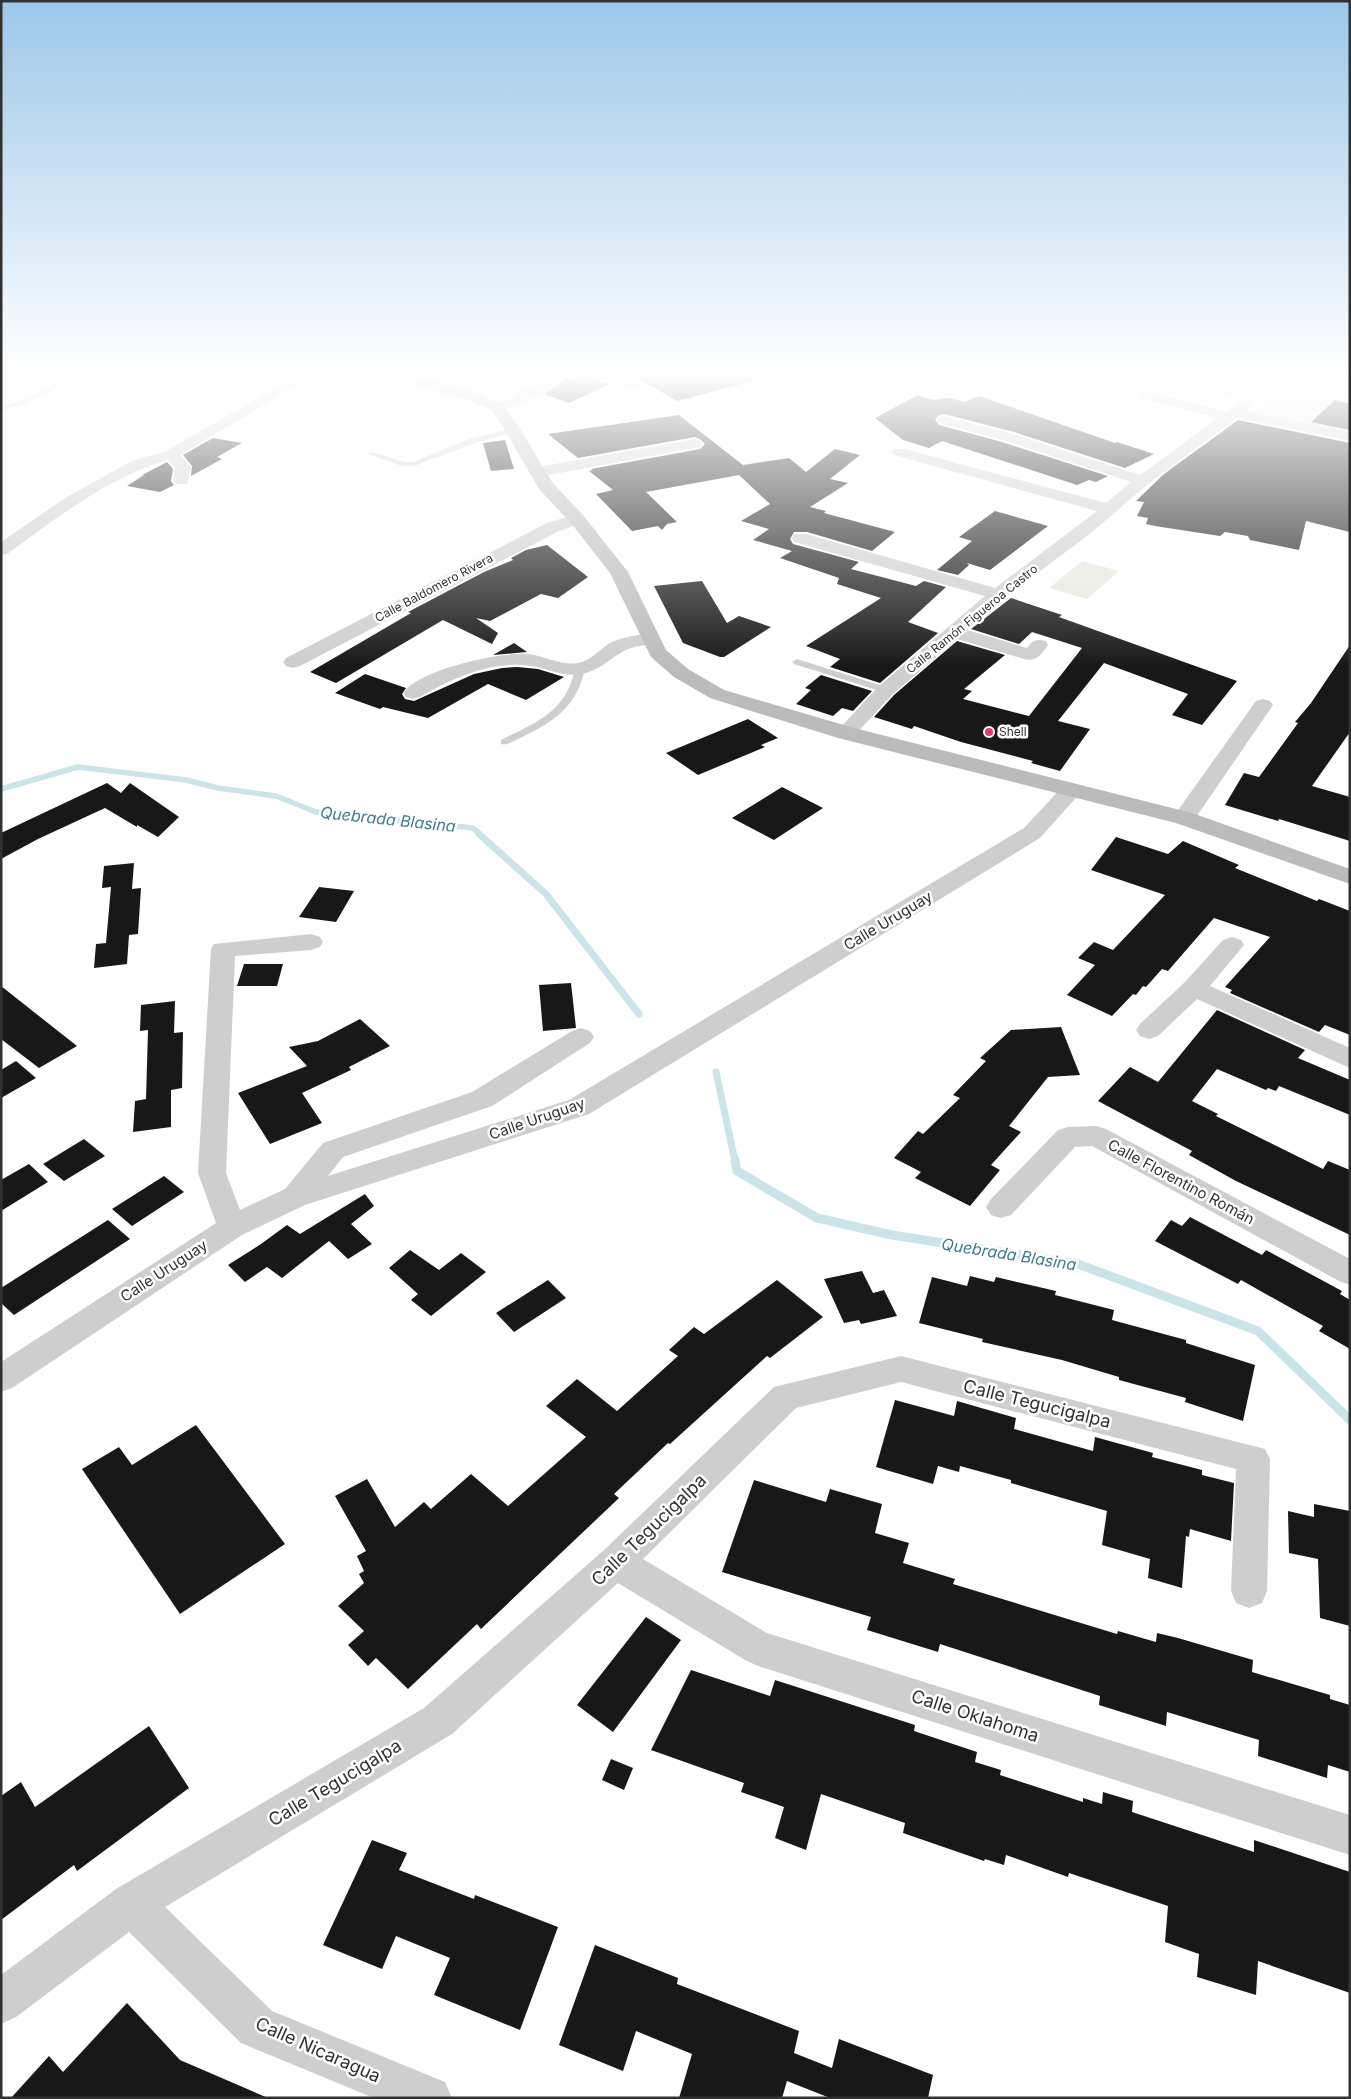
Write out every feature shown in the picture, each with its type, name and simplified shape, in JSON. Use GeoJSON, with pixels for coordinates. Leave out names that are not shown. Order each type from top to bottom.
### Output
{"type":"FeatureCollection","features":[{"type":"Feature","properties":{"kind":"street"},"geometry":{"type":"LineString","coordinates":[[1,550],[71,501],[122,472]]}},
{"type":"Feature","properties":{"kind":"street"},"geometry":{"type":"LineString","coordinates":[[181,481],[182,472]]}},
{"type":"Feature","properties":{"kind":"street"},"geometry":{"type":"LineString","coordinates":[[538,472],[545,485],[576,519],[619,572],[658,653],[681,673],[717,694],[846,733],[1184,818],[1350,877]]}},
{"type":"Feature","properties":{"kind":"street"},"geometry":{"type":"LineString","coordinates":[[973,472],[1110,509]]}},
{"type":"Feature","properties":{"kind":"street"},"geometry":{"type":"LineString","coordinates":[[1114,472],[1142,481]]}},
{"type":"Feature","properties":{"kind":"street","name":"Calle Ramón Figueroa Castro"},"geometry":{"type":"LineString","coordinates":[[846,733],[886,690],[998,594],[1110,509],[1154,472]]}},
{"type":"Feature","properties":{"kind":"street","name":"Calle Baldomero Rivera"},"geometry":{"type":"LineString","coordinates":[[293,662],[553,527],[576,519]]}},
{"type":"Feature","properties":{"kind":"street"},"geometry":{"type":"LineString","coordinates":[[800,538],[998,594]]}},
{"type":"Feature","properties":{"kind":"street"},"geometry":{"type":"LineString","coordinates":[[955,632],[1032,655],[1039,645]]}},
{"type":"Feature","properties":{"kind":"street"},"geometry":{"type":"LineString","coordinates":[[413,694],[434,680],[456,671],[506,660],[529,660],[567,669],[580,670],[618,647],[631,642],[651,639]]}},
{"type":"Feature","properties":{"kind":"street"},"geometry":{"type":"LineString","coordinates":[[1184,818],[1263,705]]}},
{"type":"Feature","properties":{"kind":"street","name":"Calle Uruguay"},"geometry":{"type":"LineString","coordinates":[[1,1379],[232,1227],[295,1197],[579,1108],[1032,833],[1071,791]]}},
{"type":"Feature","properties":{"kind":"street"},"geometry":{"type":"LineString","coordinates":[[232,1227],[212,1173],[223,949],[311,942]]}},
{"type":"Feature","properties":{"kind":"street"},"geometry":{"type":"LineString","coordinates":[[1149,1030],[1194,988],[1232,945]]}},
{"type":"Feature","properties":{"kind":"street"},"geometry":{"type":"LineString","coordinates":[[1194,988],[1350,1059]]}},
{"type":"Feature","properties":{"kind":"street"},"geometry":{"type":"LineString","coordinates":[[295,1197],[333,1150],[482,1099],[581,1037]]}},
{"type":"Feature","properties":{"kind":"street","name":"Calle Florentino Román"},"geometry":{"type":"LineString","coordinates":[[1000,1208],[1068,1137],[1096,1136],[1350,1273]]}},
{"type":"Feature","properties":{"kind":"street","name":"Calle Tegucigalpa"},"geometry":{"type":"LineString","coordinates":[[1,2002],[131,1904],[438,1721],[616,1562],[786,1396],[901,1369],[1253,1459],[1249,1591]]}},
{"type":"Feature","properties":{"kind":"street","name":"Calle Oklahoma"},"geometry":{"type":"LineString","coordinates":[[616,1562],[758,1648],[1350,1835]]}},
{"type":"Feature","properties":{"kind":"street","name":"Calle Nicaragua"},"geometry":{"type":"LineString","coordinates":[[131,1904],[257,2027],[429,2098]]}},
{"type":"Feature","properties":{"kind":"lane"},"geometry":{"type":"LineString","coordinates":[[797,662],[886,690]]}},
{"type":"Feature","properties":{"kind":"lane"},"geometry":{"type":"LineString","coordinates":[[504,742],[544,722],[563,709],[577,688],[580,670]]}},
{"type":"Feature","properties":{"kind":"shaded area"},"geometry":{"type":"Polygon","coordinates":[[[1082,561],[1119,571],[1087,599],[1049,588],[1082,561]]]}},
{"type":"Feature","properties":{"kind":"building"},"geometry":{"type":"Polygon","coordinates":[[[148,472],[173,472],[171,481],[174,485],[160,492],[127,486],[144,475],[142,475],[148,472]]]}},
{"type":"Feature","properties":{"kind":"building"},"geometry":{"type":"Polygon","coordinates":[[[590,472],[839,472],[830,479],[848,483],[810,507],[826,511],[824,513],[895,532],[872,551],[807,532],[794,532],[790,539],[793,544],[859,562],[851,569],[916,586],[924,581],[946,587],[908,622],[938,633],[880,683],[830,667],[840,659],[806,646],[881,598],[837,584],[839,578],[780,558],[792,551],[753,540],[769,529],[741,521],[770,504],[739,475],[646,492],[677,522],[667,524],[662,530],[658,526],[632,531],[596,494],[613,490],[590,472]]]}},
{"type":"Feature","properties":{"kind":"building"},"geometry":{"type":"Polygon","coordinates":[[[1037,472],[1095,472],[1108,476],[1096,482],[1089,480],[1077,485],[1037,472]]]}},
{"type":"Feature","properties":{"kind":"building"},"geometry":{"type":"Polygon","coordinates":[[[1167,472],[1350,472],[1350,532],[1306,521],[1299,550],[1250,540],[1248,536],[1225,532],[1220,536],[1146,524],[1148,518],[1137,516],[1144,502],[1136,501],[1167,472]]]}},
{"type":"Feature","properties":{"kind":"building"},"geometry":{"type":"Polygon","coordinates":[[[995,511],[1048,526],[990,570],[967,563],[969,565],[958,575],[937,570],[972,541],[959,537],[995,511]]]}},
{"type":"Feature","properties":{"kind":"building"},"geometry":{"type":"Polygon","coordinates":[[[547,545],[588,577],[558,598],[541,594],[490,621],[476,618],[498,633],[492,644],[443,620],[336,683],[310,672],[411,613],[408,612],[484,572],[513,560],[511,558],[526,550],[547,545]]]}},
{"type":"Feature","properties":{"kind":"building"},"geometry":{"type":"Polygon","coordinates":[[[702,581],[727,623],[739,616],[771,627],[724,657],[683,643],[654,586],[702,581]]]}},
{"type":"Feature","properties":{"kind":"building"},"geometry":{"type":"Polygon","coordinates":[[[1011,598],[1062,615],[1059,617],[1237,681],[1202,725],[1172,715],[1188,694],[1104,663],[1058,721],[1090,729],[1060,771],[1031,763],[1033,761],[961,742],[914,726],[912,729],[874,717],[894,695],[957,641],[1005,655],[964,689],[972,691],[963,699],[1029,716],[1082,648],[1032,632],[1019,644],[971,629],[1011,598]]]}},
{"type":"Feature","properties":{"kind":"building"},"geometry":{"type":"Polygon","coordinates":[[[514,643],[527,652],[493,655],[514,643]]]}},
{"type":"Feature","properties":{"kind":"building"},"geometry":{"type":"Polygon","coordinates":[[[1350,645],[1350,732],[1312,786],[1350,797],[1350,841],[1225,805],[1244,773],[1259,777],[1298,723],[1295,722],[1311,703],[1350,645]]]}},
{"type":"Feature","properties":{"kind":"building"},"geometry":{"type":"Polygon","coordinates":[[[517,667],[538,669],[564,677],[526,700],[488,684],[428,718],[383,707],[380,709],[335,693],[365,674],[406,688],[402,694],[405,699],[414,701],[474,674],[517,667]]]}},
{"type":"Feature","properties":{"kind":"building"},"geometry":{"type":"Polygon","coordinates":[[[821,675],[872,691],[853,711],[842,708],[833,716],[796,704],[811,690],[805,688],[821,675]]]}},
{"type":"Feature","properties":{"kind":"building"},"geometry":{"type":"Polygon","coordinates":[[[748,719],[778,738],[761,745],[765,747],[698,775],[666,753],[748,719]]]}},
{"type":"Feature","properties":{"kind":"building"},"geometry":{"type":"Polygon","coordinates":[[[107,783],[121,793],[130,783],[179,817],[158,837],[105,808],[38,839],[1,859],[1,833],[107,783]]]}},
{"type":"Feature","properties":{"kind":"building"},"geometry":{"type":"Polygon","coordinates":[[[782,787],[823,808],[774,840],[732,818],[782,787]]]}},
{"type":"Feature","properties":{"kind":"building"},"geometry":{"type":"Polygon","coordinates":[[[1116,837],[1168,854],[1183,841],[1239,865],[1235,868],[1317,901],[1319,899],[1350,911],[1350,1035],[1325,1025],[1319,1032],[1230,993],[1232,990],[1225,987],[1270,937],[1214,918],[1168,971],[1162,969],[1146,987],[1143,986],[1136,995],[1133,994],[1112,1016],[1067,995],[1095,965],[1078,958],[1094,942],[1113,950],[1165,895],[1091,870],[1116,837]]]}},
{"type":"Feature","properties":{"kind":"building"},"geometry":{"type":"Polygon","coordinates":[[[134,863],[132,889],[141,888],[138,934],[129,935],[127,964],[94,968],[96,944],[106,943],[111,887],[102,888],[104,866],[134,863]]]}},
{"type":"Feature","properties":{"kind":"building"},"geometry":{"type":"Polygon","coordinates":[[[319,887],[354,891],[336,922],[299,917],[319,887]]]}},
{"type":"Feature","properties":{"kind":"building"},"geometry":{"type":"Polygon","coordinates":[[[244,964],[283,964],[277,986],[237,986],[244,964]]]}},
{"type":"Feature","properties":{"kind":"building"},"geometry":{"type":"Polygon","coordinates":[[[571,983],[576,1028],[543,1031],[539,985],[571,983]]]}},
{"type":"Feature","properties":{"kind":"building"},"geometry":{"type":"Polygon","coordinates":[[[1,986],[77,1046],[39,1068],[1,1039],[1,986]]]}},
{"type":"Feature","properties":{"kind":"building"},"geometry":{"type":"Polygon","coordinates":[[[175,1001],[174,1033],[183,1032],[182,1088],[171,1090],[171,1127],[133,1132],[135,1101],[146,1099],[148,1030],[140,1031],[141,1005],[175,1001]]]}},
{"type":"Feature","properties":{"kind":"building"},"geometry":{"type":"Polygon","coordinates":[[[1217,1010],[1305,1050],[1298,1058],[1350,1080],[1350,1115],[1279,1086],[1276,1091],[1268,1088],[1266,1090],[1217,1069],[1192,1101],[1218,1114],[1216,1116],[1323,1169],[1328,1161],[1350,1170],[1350,1235],[1236,1181],[1189,1155],[1192,1151],[1098,1101],[1130,1067],[1158,1082],[1217,1010]]]}},
{"type":"Feature","properties":{"kind":"building"},"geometry":{"type":"Polygon","coordinates":[[[360,1019],[390,1046],[349,1067],[351,1070],[302,1093],[322,1123],[270,1144],[238,1093],[307,1066],[289,1047],[318,1041],[360,1019]]]}},
{"type":"Feature","properties":{"kind":"building"},"geometry":{"type":"Polygon","coordinates":[[[1061,1027],[1080,1075],[1048,1077],[1009,1126],[1021,1132],[991,1165],[1000,1170],[970,1206],[915,1178],[921,1172],[894,1158],[918,1131],[923,1134],[960,1098],[953,1095],[986,1061],[980,1058],[1011,1030],[1061,1027]]]}},
{"type":"Feature","properties":{"kind":"building"},"geometry":{"type":"Polygon","coordinates":[[[16,1061],[36,1078],[1,1098],[1,1070],[16,1061]]]}},
{"type":"Feature","properties":{"kind":"building"},"geometry":{"type":"Polygon","coordinates":[[[84,1139],[105,1156],[64,1181],[43,1164],[84,1139]]]}},
{"type":"Feature","properties":{"kind":"building"},"geometry":{"type":"Polygon","coordinates":[[[29,1164],[48,1182],[1,1211],[1,1180],[29,1164]]]}},
{"type":"Feature","properties":{"kind":"building"},"geometry":{"type":"Polygon","coordinates":[[[164,1176],[184,1192],[132,1226],[112,1209],[164,1176]]]}},
{"type":"Feature","properties":{"kind":"building"},"geometry":{"type":"Polygon","coordinates":[[[365,1194],[374,1206],[351,1224],[372,1244],[348,1259],[329,1241],[282,1278],[267,1267],[245,1282],[228,1265],[287,1225],[300,1234],[365,1194]]]}},
{"type":"Feature","properties":{"kind":"building"},"geometry":{"type":"Polygon","coordinates":[[[1190,1217],[1262,1255],[1266,1250],[1342,1291],[1340,1294],[1350,1300],[1350,1349],[1319,1331],[1323,1326],[1241,1280],[1238,1284],[1155,1241],[1171,1220],[1182,1226],[1190,1217]]]}},
{"type":"Feature","properties":{"kind":"building"},"geometry":{"type":"Polygon","coordinates":[[[108,1220],[130,1239],[14,1315],[1,1303],[1,1288],[108,1220]]]}},
{"type":"Feature","properties":{"kind":"building"},"geometry":{"type":"Polygon","coordinates":[[[410,1250],[439,1270],[461,1253],[486,1272],[431,1316],[411,1300],[418,1294],[389,1268],[410,1250]]]}},
{"type":"Feature","properties":{"kind":"building"},"geometry":{"type":"Polygon","coordinates":[[[862,1271],[873,1293],[884,1290],[897,1316],[861,1324],[859,1320],[844,1323],[824,1279],[862,1271]]]}},
{"type":"Feature","properties":{"kind":"building"},"geometry":{"type":"Polygon","coordinates":[[[970,1276],[994,1282],[996,1277],[1056,1291],[1055,1295],[1114,1310],[1112,1320],[1186,1340],[1186,1343],[1255,1365],[1243,1421],[1185,1402],[1186,1398],[1119,1380],[1119,1377],[1062,1360],[982,1342],[983,1339],[919,1323],[932,1277],[967,1286],[970,1276]]]}},
{"type":"Feature","properties":{"kind":"building"},"geometry":{"type":"Polygon","coordinates":[[[548,1280],[566,1298],[514,1332],[496,1313],[548,1280]]]}},
{"type":"Feature","properties":{"kind":"building"},"geometry":{"type":"Polygon","coordinates":[[[777,1280],[823,1317],[770,1358],[767,1356],[670,1444],[668,1443],[614,1494],[619,1498],[481,1629],[477,1624],[408,1689],[376,1658],[368,1666],[348,1645],[364,1631],[338,1606],[364,1583],[359,1574],[364,1571],[357,1556],[366,1551],[335,1496],[367,1479],[395,1527],[424,1502],[431,1509],[471,1474],[508,1506],[586,1437],[546,1406],[577,1379],[617,1411],[678,1356],[669,1350],[694,1327],[704,1334],[777,1280]]]}},
{"type":"Feature","properties":{"kind":"building"},"geometry":{"type":"Polygon","coordinates":[[[895,1400],[954,1416],[957,1401],[1016,1418],[1014,1429],[1093,1451],[1095,1437],[1153,1453],[1152,1457],[1202,1470],[1202,1475],[1234,1483],[1231,1541],[1190,1529],[1189,1537],[1186,1536],[1182,1588],[1148,1578],[1150,1559],[1102,1545],[1107,1511],[1011,1483],[1011,1480],[960,1466],[959,1472],[938,1466],[933,1484],[876,1467],[895,1400]]]}},
{"type":"Feature","properties":{"kind":"building"},"geometry":{"type":"Polygon","coordinates":[[[196,1425],[285,1544],[180,1614],[82,1469],[119,1447],[132,1465],[196,1425]]]}},
{"type":"Feature","properties":{"kind":"building"},"geometry":{"type":"Polygon","coordinates":[[[754,1480],[826,1502],[830,1489],[882,1504],[875,1533],[909,1543],[903,1563],[955,1579],[953,1584],[1117,1634],[1118,1631],[1156,1642],[1157,1633],[1253,1660],[1252,1672],[1330,1695],[1330,1699],[1350,1705],[1350,1772],[1328,1765],[1327,1778],[1258,1756],[1259,1740],[1167,1712],[1166,1726],[1099,1705],[1100,1696],[940,1644],[938,1652],[867,1630],[871,1617],[722,1572],[754,1480]]]}},
{"type":"Feature","properties":{"kind":"building"},"geometry":{"type":"Polygon","coordinates":[[[1314,1504],[1350,1511],[1350,1626],[1320,1618],[1318,1559],[1289,1553],[1288,1511],[1314,1517],[1314,1504]]]}},
{"type":"Feature","properties":{"kind":"building"},"geometry":{"type":"Polygon","coordinates":[[[646,1617],[681,1640],[613,1732],[577,1705],[646,1617]]]}},
{"type":"Feature","properties":{"kind":"building"},"geometry":{"type":"Polygon","coordinates":[[[691,1670],[770,1696],[775,1680],[915,1725],[914,1731],[977,1752],[975,1762],[1001,1770],[1000,1775],[1083,1802],[1083,1798],[1102,1804],[1103,1792],[1133,1801],[1132,1812],[1254,1852],[1254,1840],[1350,1872],[1350,1993],[1258,1961],[1256,1995],[1197,1977],[1199,1954],[1165,1942],[1168,1906],[1069,1873],[1068,1877],[1006,1855],[1004,1865],[985,1859],[984,1861],[903,1833],[905,1823],[821,1794],[806,1850],[775,1838],[784,1807],[741,1792],[744,1783],[651,1750],[691,1670]]]}},
{"type":"Feature","properties":{"kind":"building"},"geometry":{"type":"Polygon","coordinates":[[[149,1726],[189,1788],[77,1871],[74,1865],[1,1920],[1,1796],[21,1782],[35,1807],[149,1726]]]}},
{"type":"Feature","properties":{"kind":"building"},"geometry":{"type":"Polygon","coordinates":[[[611,1759],[633,1768],[624,1790],[602,1780],[611,1759]]]}},
{"type":"Feature","properties":{"kind":"building"},"geometry":{"type":"Polygon","coordinates":[[[372,1840],[407,1853],[399,1870],[474,1899],[475,1895],[558,1927],[520,2030],[434,1995],[450,1958],[396,1936],[382,1969],[323,1945],[372,1840]]]}},
{"type":"Feature","properties":{"kind":"building"},"geometry":{"type":"Polygon","coordinates":[[[595,1945],[678,1978],[677,1984],[799,2031],[794,2053],[832,2068],[839,2039],[933,2075],[928,2098],[830,2098],[787,2081],[782,2098],[679,2098],[692,2054],[636,2031],[623,2071],[559,2045],[595,1945]]]}},
{"type":"Feature","properties":{"kind":"building"},"geometry":{"type":"Polygon","coordinates":[[[127,2003],[180,2060],[268,2098],[11,2098],[49,2056],[63,2072],[127,2003]]]}},
{"type":"Feature","properties":{"kind":"waterway","name":"Quebrada Blasina"},"geometry":{"type":"LineString","coordinates":[[1,789],[78,767],[186,780],[218,788],[276,796],[316,812],[473,828],[481,835]]}},
{"type":"Feature","properties":{"kind":"waterway","name":"Quebrada Blasina"},"geometry":{"type":"LineString","coordinates":[[479,834],[546,894],[639,1014]]}},
{"type":"Feature","properties":{"kind":"waterway","name":"Quebrada Blasina"},"geometry":{"type":"LineString","coordinates":[[716,1072],[735,1161]]}},
{"type":"Feature","properties":{"kind":"waterway","name":"Quebrada Blasina"},"geometry":{"type":"LineString","coordinates":[[735,1160],[737,1171],[817,1218],[892,1235],[1078,1264],[1258,1331],[1350,1420]]}},
{"type":"Feature","properties":{"kind":"place","name":"Shell"},"geometry":{"type":"Point","coordinates":[989,732]}}]}
